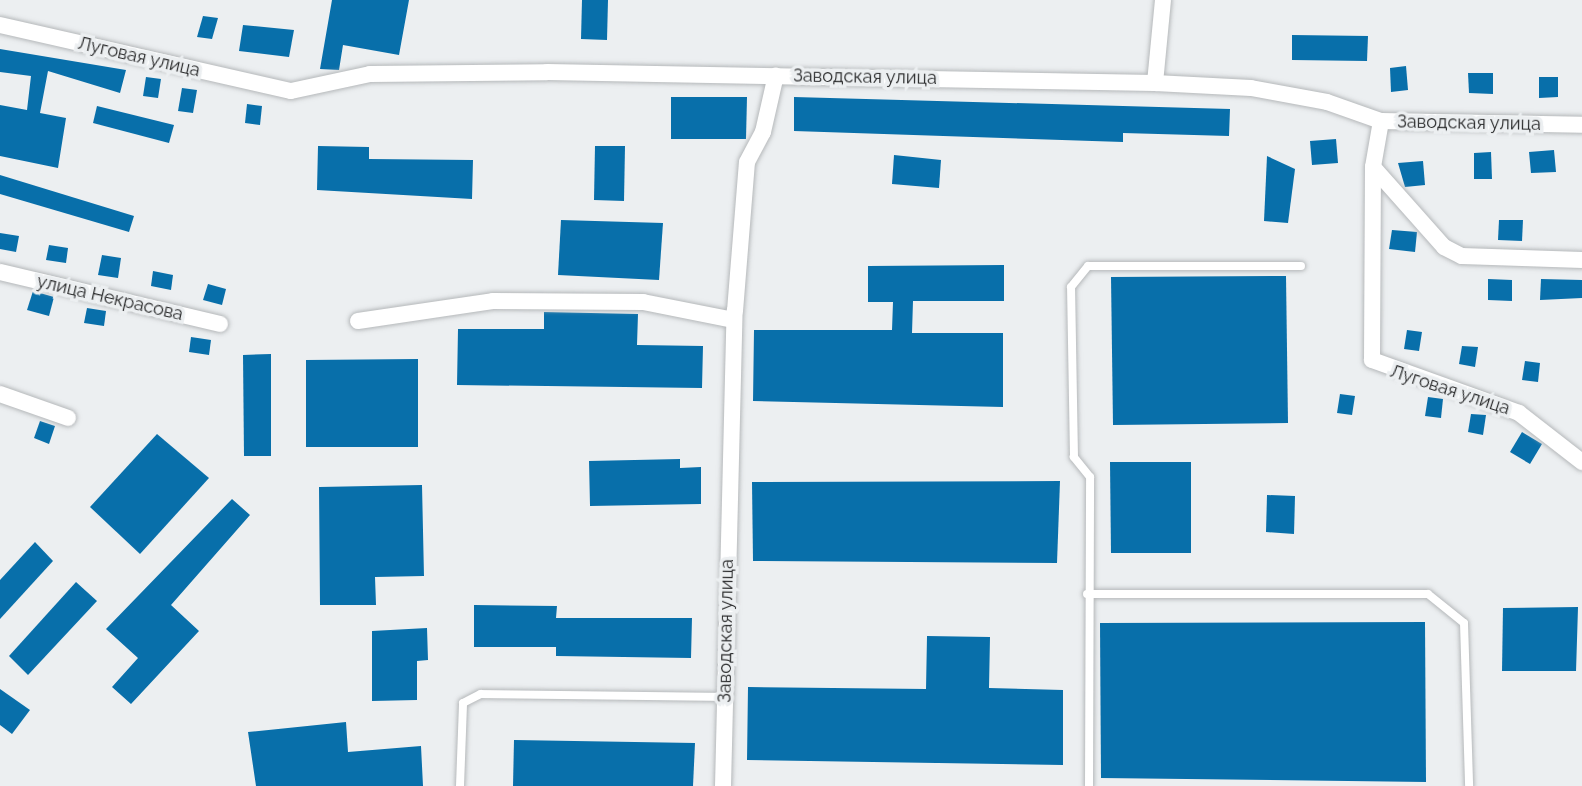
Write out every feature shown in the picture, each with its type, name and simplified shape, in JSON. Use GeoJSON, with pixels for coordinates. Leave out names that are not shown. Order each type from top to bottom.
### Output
{"type":"FeatureCollection","features":[{"type":"Feature","properties":{"kind":"street"},"geometry":{"type":"LineString","coordinates":[[1155,83],[1163,0]]}},
{"type":"Feature","properties":{"kind":"street","name":"Луговая улица"},"geometry":{"type":"LineString","coordinates":[[0,25],[278,89],[311,91],[370,74],[776,75]]}},
{"type":"Feature","properties":{"kind":"street","name":"Заводская улица"},"geometry":{"type":"LineString","coordinates":[[723,786],[734,320],[747,162],[763,132],[776,75],[1155,83],[1251,88],[1327,102],[1381,121],[1582,125]]}},
{"type":"Feature","properties":{"kind":"street"},"geometry":{"type":"LineString","coordinates":[[1381,121],[1373,167],[1452,251],[1582,260]]}},
{"type":"Feature","properties":{"kind":"street","name":"Луговая улица"},"geometry":{"type":"LineString","coordinates":[[1373,167],[1372,360],[1519,413],[1582,462]]}},
{"type":"Feature","properties":{"kind":"street","name":"улица Некрасова"},"geometry":{"type":"LineString","coordinates":[[0,272],[220,324]]}},
{"type":"Feature","properties":{"kind":"street"},"geometry":{"type":"LineString","coordinates":[[358,321],[493,301],[643,302],[734,320]]}},
{"type":"Feature","properties":{"kind":"street"},"geometry":{"type":"LineString","coordinates":[[0,394],[68,418]]}},
{"type":"Feature","properties":{"kind":"lane"},"geometry":{"type":"LineString","coordinates":[[1089,786],[1087,594],[1090,477],[1074,457],[1071,287],[1088,266],[1301,266]]}},
{"type":"Feature","properties":{"kind":"lane"},"geometry":{"type":"LineString","coordinates":[[1087,594],[1429,594],[1464,623],[1469,786]]}},
{"type":"Feature","properties":{"kind":"lane"},"geometry":{"type":"LineString","coordinates":[[460,786],[461,711],[481,694],[726,697]]}},
{"type":"Feature","properties":{"kind":"building"},"geometry":{"type":"Polygon","coordinates":[[[332,0],[409,0],[399,55],[343,45],[339,70],[320,69],[332,0]]]}},
{"type":"Feature","properties":{"kind":"building"},"geometry":{"type":"Polygon","coordinates":[[[582,0],[608,0],[607,40],[581,39],[582,0]]]}},
{"type":"Feature","properties":{"kind":"building"},"geometry":{"type":"Polygon","coordinates":[[[203,16],[218,18],[212,39],[197,37],[203,16]]]}},
{"type":"Feature","properties":{"kind":"building"},"geometry":{"type":"Polygon","coordinates":[[[243,25],[294,30],[289,57],[239,51],[243,25]]]}},
{"type":"Feature","properties":{"kind":"building"},"geometry":{"type":"Polygon","coordinates":[[[1292,35],[1368,36],[1367,61],[1292,60],[1292,35]]]}},
{"type":"Feature","properties":{"kind":"building"},"geometry":{"type":"Polygon","coordinates":[[[0,49],[126,70],[120,93],[48,71],[40,113],[66,118],[58,168],[0,156],[0,105],[27,110],[31,76],[0,72],[0,49]]]}},
{"type":"Feature","properties":{"kind":"building"},"geometry":{"type":"Polygon","coordinates":[[[1406,66],[1408,90],[1391,92],[1390,68],[1406,66]]]}},
{"type":"Feature","properties":{"kind":"building"},"geometry":{"type":"Polygon","coordinates":[[[1468,73],[1493,73],[1493,94],[1469,93],[1468,73]]]}},
{"type":"Feature","properties":{"kind":"building"},"geometry":{"type":"Polygon","coordinates":[[[146,77],[161,79],[158,98],[143,96],[146,77]]]}},
{"type":"Feature","properties":{"kind":"building"},"geometry":{"type":"Polygon","coordinates":[[[1539,77],[1558,77],[1558,97],[1539,98],[1539,77]]]}},
{"type":"Feature","properties":{"kind":"building"},"geometry":{"type":"Polygon","coordinates":[[[182,88],[197,90],[193,113],[178,111],[182,88]]]}},
{"type":"Feature","properties":{"kind":"building"},"geometry":{"type":"Polygon","coordinates":[[[671,97],[747,97],[746,139],[671,139],[671,97]]]}},
{"type":"Feature","properties":{"kind":"building"},"geometry":{"type":"Polygon","coordinates":[[[794,97],[1230,109],[1229,136],[1123,133],[1123,142],[794,131],[794,97]]]}},
{"type":"Feature","properties":{"kind":"building"},"geometry":{"type":"Polygon","coordinates":[[[247,104],[262,106],[260,125],[245,123],[247,104]]]}},
{"type":"Feature","properties":{"kind":"building"},"geometry":{"type":"Polygon","coordinates":[[[97,106],[174,125],[169,143],[93,123],[97,106]]]}},
{"type":"Feature","properties":{"kind":"building"},"geometry":{"type":"Polygon","coordinates":[[[1336,139],[1338,163],[1312,165],[1310,141],[1336,139]]]}},
{"type":"Feature","properties":{"kind":"building"},"geometry":{"type":"Polygon","coordinates":[[[318,146],[369,147],[369,159],[473,160],[472,199],[317,190],[318,146]]]}},
{"type":"Feature","properties":{"kind":"building"},"geometry":{"type":"Polygon","coordinates":[[[595,146],[625,146],[624,201],[594,200],[595,146]]]}},
{"type":"Feature","properties":{"kind":"building"},"geometry":{"type":"Polygon","coordinates":[[[1554,150],[1556,172],[1531,173],[1529,152],[1554,150]]]}},
{"type":"Feature","properties":{"kind":"building"},"geometry":{"type":"Polygon","coordinates":[[[1491,152],[1492,179],[1474,179],[1474,153],[1491,152]]]}},
{"type":"Feature","properties":{"kind":"building"},"geometry":{"type":"Polygon","coordinates":[[[894,155],[941,160],[939,188],[892,184],[894,155]]]}},
{"type":"Feature","properties":{"kind":"building"},"geometry":{"type":"Polygon","coordinates":[[[1267,156],[1295,169],[1288,223],[1264,221],[1267,156]]]}},
{"type":"Feature","properties":{"kind":"building"},"geometry":{"type":"Polygon","coordinates":[[[1423,161],[1425,185],[1405,187],[1398,163],[1423,161]]]}},
{"type":"Feature","properties":{"kind":"building"},"geometry":{"type":"Polygon","coordinates":[[[0,175],[134,216],[129,232],[0,194],[0,175]]]}},
{"type":"Feature","properties":{"kind":"building"},"geometry":{"type":"Polygon","coordinates":[[[561,220],[663,223],[659,280],[558,275],[561,220]]]}},
{"type":"Feature","properties":{"kind":"building"},"geometry":{"type":"Polygon","coordinates":[[[1499,220],[1523,220],[1522,241],[1498,240],[1499,220]]]}},
{"type":"Feature","properties":{"kind":"building"},"geometry":{"type":"Polygon","coordinates":[[[1392,230],[1417,232],[1415,252],[1389,249],[1392,230]]]}},
{"type":"Feature","properties":{"kind":"building"},"geometry":{"type":"Polygon","coordinates":[[[0,233],[19,236],[16,252],[0,249],[0,233]]]}},
{"type":"Feature","properties":{"kind":"building"},"geometry":{"type":"Polygon","coordinates":[[[49,245],[68,248],[66,263],[46,260],[49,245]]]}},
{"type":"Feature","properties":{"kind":"building"},"geometry":{"type":"Polygon","coordinates":[[[102,255],[121,258],[118,278],[98,275],[102,255]]]}},
{"type":"Feature","properties":{"kind":"building"},"geometry":{"type":"Polygon","coordinates":[[[1004,265],[1004,301],[913,301],[912,333],[1003,333],[1003,407],[753,401],[754,330],[892,330],[893,302],[868,302],[868,266],[1004,265]]]}},
{"type":"Feature","properties":{"kind":"building"},"geometry":{"type":"Polygon","coordinates":[[[153,271],[173,275],[171,290],[151,286],[153,271]]]}},
{"type":"Feature","properties":{"kind":"building"},"geometry":{"type":"Polygon","coordinates":[[[1286,276],[1288,423],[1113,425],[1111,277],[1286,276]]]}},
{"type":"Feature","properties":{"kind":"building"},"geometry":{"type":"Polygon","coordinates":[[[1488,279],[1512,280],[1512,301],[1488,300],[1488,279]]]}},
{"type":"Feature","properties":{"kind":"building"},"geometry":{"type":"Polygon","coordinates":[[[1541,279],[1582,280],[1582,298],[1540,300],[1541,279]]]}},
{"type":"Feature","properties":{"kind":"building"},"geometry":{"type":"Polygon","coordinates":[[[208,284],[226,289],[222,305],[203,300],[208,284]]]}},
{"type":"Feature","properties":{"kind":"building"},"geometry":{"type":"Polygon","coordinates":[[[33,291],[54,297],[49,316],[27,310],[33,291]]]}},
{"type":"Feature","properties":{"kind":"building"},"geometry":{"type":"Polygon","coordinates":[[[87,308],[106,311],[104,326],[84,323],[87,308]]]}},
{"type":"Feature","properties":{"kind":"building"},"geometry":{"type":"Polygon","coordinates":[[[544,312],[638,314],[637,345],[703,346],[702,388],[457,385],[458,329],[544,329],[544,312]]]}},
{"type":"Feature","properties":{"kind":"building"},"geometry":{"type":"Polygon","coordinates":[[[1407,330],[1422,332],[1419,351],[1404,349],[1407,330]]]}},
{"type":"Feature","properties":{"kind":"building"},"geometry":{"type":"Polygon","coordinates":[[[191,337],[211,340],[209,355],[189,352],[191,337]]]}},
{"type":"Feature","properties":{"kind":"building"},"geometry":{"type":"Polygon","coordinates":[[[1462,346],[1478,347],[1475,367],[1459,364],[1462,346]]]}},
{"type":"Feature","properties":{"kind":"building"},"geometry":{"type":"Polygon","coordinates":[[[271,354],[271,456],[244,456],[243,355],[271,354]]]}},
{"type":"Feature","properties":{"kind":"building"},"geometry":{"type":"Polygon","coordinates":[[[418,359],[418,447],[306,447],[306,360],[418,359]]]}},
{"type":"Feature","properties":{"kind":"building"},"geometry":{"type":"Polygon","coordinates":[[[1525,361],[1540,363],[1538,382],[1522,380],[1525,361]]]}},
{"type":"Feature","properties":{"kind":"building"},"geometry":{"type":"Polygon","coordinates":[[[1340,394],[1355,396],[1352,415],[1337,413],[1340,394]]]}},
{"type":"Feature","properties":{"kind":"building"},"geometry":{"type":"Polygon","coordinates":[[[1428,397],[1443,399],[1441,418],[1425,416],[1428,397]]]}},
{"type":"Feature","properties":{"kind":"building"},"geometry":{"type":"Polygon","coordinates":[[[1471,414],[1486,415],[1483,435],[1468,432],[1471,414]]]}},
{"type":"Feature","properties":{"kind":"building"},"geometry":{"type":"Polygon","coordinates":[[[40,421],[55,426],[49,444],[34,438],[40,421]]]}},
{"type":"Feature","properties":{"kind":"building"},"geometry":{"type":"Polygon","coordinates":[[[1522,432],[1542,444],[1530,464],[1510,452],[1522,432]]]}},
{"type":"Feature","properties":{"kind":"building"},"geometry":{"type":"Polygon","coordinates":[[[157,434],[209,478],[140,554],[90,507],[157,434]]]}},
{"type":"Feature","properties":{"kind":"building"},"geometry":{"type":"Polygon","coordinates":[[[680,459],[680,468],[701,467],[701,504],[590,506],[589,461],[680,459]]]}},
{"type":"Feature","properties":{"kind":"building"},"geometry":{"type":"Polygon","coordinates":[[[1110,462],[1191,462],[1191,553],[1111,553],[1110,462]]]}},
{"type":"Feature","properties":{"kind":"building"},"geometry":{"type":"Polygon","coordinates":[[[1060,481],[1057,563],[753,561],[752,482],[1060,481]]]}},
{"type":"Feature","properties":{"kind":"building"},"geometry":{"type":"Polygon","coordinates":[[[422,485],[424,576],[375,577],[376,605],[320,605],[319,487],[422,485]]]}},
{"type":"Feature","properties":{"kind":"building"},"geometry":{"type":"Polygon","coordinates":[[[1267,495],[1295,496],[1294,534],[1266,532],[1267,495]]]}},
{"type":"Feature","properties":{"kind":"building"},"geometry":{"type":"Polygon","coordinates":[[[232,499],[250,515],[171,605],[199,631],[131,704],[112,687],[138,658],[106,629],[232,499]]]}},
{"type":"Feature","properties":{"kind":"building"},"geometry":{"type":"Polygon","coordinates":[[[35,542],[53,561],[0,619],[0,580],[35,542]]]}},
{"type":"Feature","properties":{"kind":"building"},"geometry":{"type":"Polygon","coordinates":[[[76,582],[97,601],[28,675],[9,656],[76,582]]]}},
{"type":"Feature","properties":{"kind":"building"},"geometry":{"type":"Polygon","coordinates":[[[474,605],[557,606],[556,618],[692,618],[691,658],[556,656],[556,647],[474,647],[474,605]]]}},
{"type":"Feature","properties":{"kind":"building"},"geometry":{"type":"Polygon","coordinates":[[[1578,607],[1576,671],[1502,671],[1503,608],[1578,607]]]}},
{"type":"Feature","properties":{"kind":"building"},"geometry":{"type":"Polygon","coordinates":[[[1425,622],[1426,782],[1101,778],[1100,623],[1425,622]]]}},
{"type":"Feature","properties":{"kind":"building"},"geometry":{"type":"Polygon","coordinates":[[[427,628],[428,660],[417,661],[417,700],[372,701],[372,631],[427,628]]]}},
{"type":"Feature","properties":{"kind":"building"},"geometry":{"type":"Polygon","coordinates":[[[927,636],[990,637],[989,688],[1063,690],[1063,765],[747,760],[748,687],[926,689],[927,636]]]}},
{"type":"Feature","properties":{"kind":"building"},"geometry":{"type":"Polygon","coordinates":[[[0,689],[30,710],[12,734],[0,725],[0,689]]]}},
{"type":"Feature","properties":{"kind":"building"},"geometry":{"type":"Polygon","coordinates":[[[346,722],[348,752],[421,746],[423,786],[256,786],[248,732],[346,722]]]}},
{"type":"Feature","properties":{"kind":"building"},"geometry":{"type":"Polygon","coordinates":[[[514,740],[695,743],[693,786],[513,786],[514,740]]]}}]}
